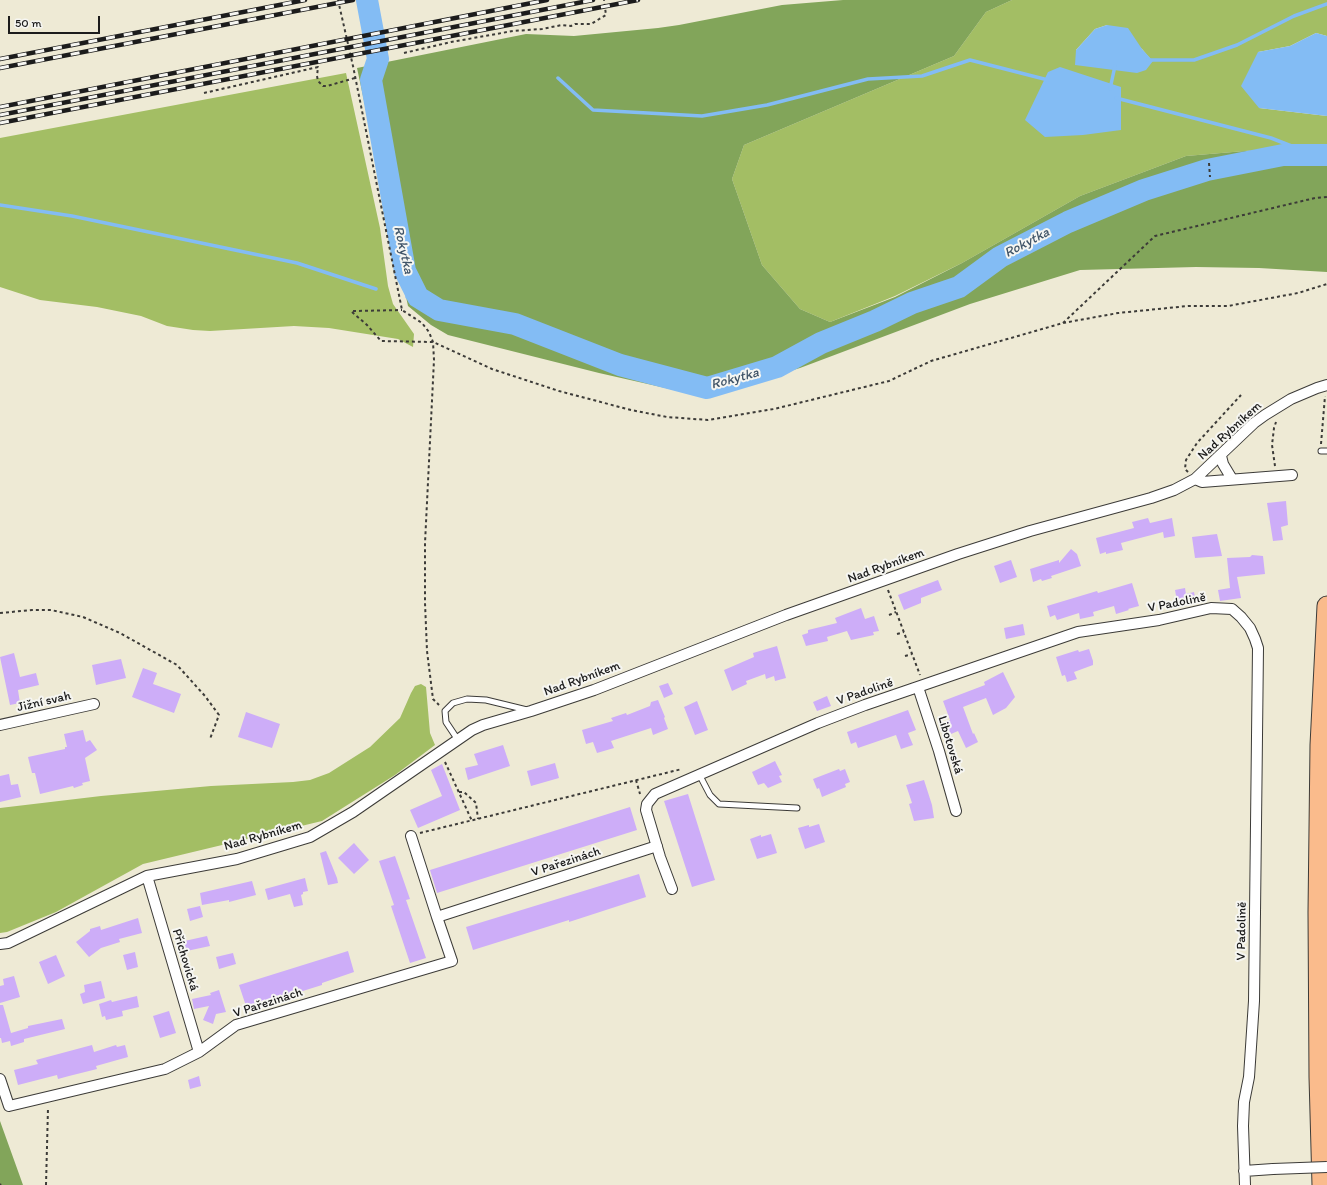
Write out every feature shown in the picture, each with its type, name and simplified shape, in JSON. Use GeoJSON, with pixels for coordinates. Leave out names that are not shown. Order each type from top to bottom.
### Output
{"type":"FeatureCollection","features":[{"type":"Feature","properties":{"kind":"highway"},"geometry":{"type":"LineString","coordinates":[[1322,1185],[1319,1070],[1318,904],[1320,745],[1327,606]]}},
{"type":"Feature","properties":{"kind":"street","name":"Nad Rybníkem"},"geometry":{"type":"LineString","coordinates":[[0,944],[8,943],[147,876],[237,859],[310,837],[353,812],[472,730],[483,725],[532,711],[594,690],[786,615],[958,554],[1030,531],[1152,498],[1174,490],[1196,479],[1254,423],[1265,415],[1291,399],[1317,388],[1326,390]]}},
{"type":"Feature","properties":{"kind":"street"},"geometry":{"type":"LineString","coordinates":[[1221,456],[1232,479]]}},
{"type":"Feature","properties":{"kind":"street","name":"Nad Rybníkem"},"geometry":{"type":"LineString","coordinates":[[1196,479],[1202,482],[1292,475]]}},
{"type":"Feature","properties":{"kind":"street","name":"V Padolině"},"geometry":{"type":"LineString","coordinates":[[672,890],[647,816],[647,804],[655,794],[865,704],[1078,632],[1159,620],[1211,608],[1232,609],[1250,628],[1256,639],[1258,648],[1253,1009],[1249,1076],[1244,1102],[1243,1126],[1245,1185]]}},
{"type":"Feature","properties":{"kind":"street","name":"Libotovská"},"geometry":{"type":"LineString","coordinates":[[918,687],[939,751],[956,811]]}},
{"type":"Feature","properties":{"kind":"street","name":"Jižní svah"},"geometry":{"type":"LineString","coordinates":[[0,725],[94,704]]}},
{"type":"Feature","properties":{"kind":"street","name":"V Pařezinách"},"geometry":{"type":"LineString","coordinates":[[0,1079],[9,1106],[48,1098],[165,1069],[199,1052],[236,1025],[452,961],[436,917],[411,836]]}},
{"type":"Feature","properties":{"kind":"street","name":"V Pařezinách"},"geometry":{"type":"LineString","coordinates":[[436,917],[657,846]]}},
{"type":"Feature","properties":{"kind":"street","name":"Příchovická"},"geometry":{"type":"LineString","coordinates":[[147,876],[199,1052]]}},
{"type":"Feature","properties":{"kind":"street"},"geometry":{"type":"LineString","coordinates":[[1244,1170],[1327,1167]]}},
{"type":"Feature","properties":{"kind":"lane"},"geometry":{"type":"LineString","coordinates":[[1321,451],[1327,451]]}},
{"type":"Feature","properties":{"kind":"lane"},"geometry":{"type":"LineString","coordinates":[[458,740],[446,722],[446,711],[453,703],[467,699],[486,700],[532,711]]}},
{"type":"Feature","properties":{"kind":"lane"},"geometry":{"type":"LineString","coordinates":[[699,774],[710,795],[719,804],[797,808]]}},
{"type":"Feature","properties":{"kind":"path"},"geometry":{"type":"LineString","coordinates":[[338,0],[402,310]]}},
{"type":"Feature","properties":{"kind":"path"},"geometry":{"type":"LineString","coordinates":[[404,53],[451,42],[513,31],[542,29],[562,25],[571,26],[575,24],[591,24],[606,15],[604,0]]}},
{"type":"Feature","properties":{"kind":"path"},"geometry":{"type":"LineString","coordinates":[[204,93],[318,67],[318,81],[323,86],[355,78]]}},
{"type":"Feature","properties":{"kind":"path"},"geometry":{"type":"LineString","coordinates":[[1209,163],[1210,177]]}},
{"type":"Feature","properties":{"kind":"path"},"geometry":{"type":"LineString","coordinates":[[1063,323],[1155,236],[1315,198],[1327,197]]}},
{"type":"Feature","properties":{"kind":"path"},"geometry":{"type":"LineString","coordinates":[[446,711],[433,699],[427,651],[425,603],[425,542],[434,360],[433,342],[429,332],[422,323],[402,310],[352,312],[367,325],[381,341],[433,342],[492,369],[559,391],[631,410],[667,417],[708,420],[774,409],[889,381],[931,361],[1063,323],[1118,313],[1188,306],[1228,306],[1298,293],[1327,284]]}},
{"type":"Feature","properties":{"kind":"path"},"geometry":{"type":"LineString","coordinates":[[1321,451],[1326,390]]}},
{"type":"Feature","properties":{"kind":"path"},"geometry":{"type":"LineString","coordinates":[[1196,479],[1185,469],[1186,460],[1197,442],[1242,395]]}},
{"type":"Feature","properties":{"kind":"path"},"geometry":{"type":"LineString","coordinates":[[1272,423],[1278,418],[1274,428],[1272,445],[1277,476]]}},
{"type":"Feature","properties":{"kind":"path"},"geometry":{"type":"LineString","coordinates":[[884,581],[920,675],[924,674]]}},
{"type":"Feature","properties":{"kind":"path"},"geometry":{"type":"LineString","coordinates":[[0,613],[51,610],[83,617],[120,633],[177,665],[204,696],[218,715],[210,739]]}},
{"type":"Feature","properties":{"kind":"path"},"geometry":{"type":"LineString","coordinates":[[889,615],[896,612]]}},
{"type":"Feature","properties":{"kind":"path"},"geometry":{"type":"LineString","coordinates":[[897,634],[904,632]]}},
{"type":"Feature","properties":{"kind":"path"},"geometry":{"type":"LineString","coordinates":[[905,656],[912,654]]}},
{"type":"Feature","properties":{"kind":"path"},"geometry":{"type":"LineString","coordinates":[[440,752],[472,821]]}},
{"type":"Feature","properties":{"kind":"path"},"geometry":{"type":"LineString","coordinates":[[411,836],[690,767],[699,774]]}},
{"type":"Feature","properties":{"kind":"path"},"geometry":{"type":"LineString","coordinates":[[636,780],[640,795]]}},
{"type":"Feature","properties":{"kind":"path"},"geometry":{"type":"LineString","coordinates":[[459,792],[464,792],[476,803],[478,819]]}},
{"type":"Feature","properties":{"kind":"path"},"geometry":{"type":"LineString","coordinates":[[46,1185],[48,1098]]}},
{"type":"Feature","properties":{"kind":"green space"},"geometry":{"type":"Polygon","coordinates":[[[843,0],[1012,0],[986,12],[954,56],[744,145],[732,179],[762,265],[800,309],[830,322],[895,297],[962,263],[1080,196],[1186,156],[1327,144],[1327,272],[1259,268],[1196,267],[1080,270],[970,304],[800,368],[726,390],[703,395],[692,394],[599,373],[448,335],[431,325],[408,306],[357,68],[526,34],[574,36],[658,28],[782,5],[843,0]]]}},
{"type":"Feature","properties":{"kind":"green space"},"geometry":{"type":"Polygon","coordinates":[[[1012,0],[1327,0],[1327,36],[1316,33],[1290,46],[1258,52],[1259,108],[1327,116],[1327,144],[1186,156],[1080,196],[962,263],[895,296],[830,322],[800,309],[762,265],[732,179],[744,145],[954,56],[986,12],[1012,0]],[[1107,25],[1095,29],[1076,50],[1076,65],[1152,61],[1142,49],[1107,25]]]}},
{"type":"Feature","properties":{"kind":"green space"},"geometry":{"type":"Polygon","coordinates":[[[346,73],[380,228],[388,286],[393,304],[414,334],[413,347],[398,339],[329,328],[294,326],[210,331],[193,330],[167,326],[141,316],[97,307],[40,300],[0,287],[0,138],[346,73]]]}},
{"type":"Feature","properties":{"kind":"green space"},"geometry":{"type":"Polygon","coordinates":[[[421,684],[426,687],[430,733],[435,745],[395,775],[322,821],[143,864],[56,912],[7,932],[0,933],[0,808],[101,796],[211,786],[310,780],[329,773],[370,747],[400,718],[415,686],[421,684]]]}},
{"type":"Feature","properties":{"kind":"green space"},"geometry":{"type":"Polygon","coordinates":[[[0,1121],[23,1185],[0,1185],[0,1121]]]}},
{"type":"Feature","properties":{"kind":"water"},"geometry":{"type":"Polygon","coordinates":[[[1107,25],[1128,28],[1142,49],[1153,61],[1146,70],[1137,73],[1075,65],[1076,50],[1095,29],[1107,25]]]}},
{"type":"Feature","properties":{"kind":"water"},"geometry":{"type":"Polygon","coordinates":[[[1316,33],[1327,36],[1327,116],[1259,108],[1241,86],[1258,52],[1290,46],[1316,33]]]}},
{"type":"Feature","properties":{"kind":"water"},"geometry":{"type":"Polygon","coordinates":[[[1060,67],[1121,87],[1121,130],[1083,135],[1045,137],[1025,120],[1048,72],[1060,67]]]}},
{"type":"Feature","properties":{"kind":"building"},"geometry":{"type":"Polygon","coordinates":[[[1286,501],[1288,525],[1281,527],[1283,540],[1273,541],[1267,503],[1286,501]]]}},
{"type":"Feature","properties":{"kind":"building"},"geometry":{"type":"Polygon","coordinates":[[[1148,518],[1150,523],[1172,518],[1175,536],[1164,538],[1163,532],[1121,543],[1123,550],[1100,554],[1096,538],[1134,528],[1132,522],[1148,518]]]}},
{"type":"Feature","properties":{"kind":"building"},"geometry":{"type":"Polygon","coordinates":[[[1217,534],[1222,556],[1195,558],[1192,537],[1217,534]]]}},
{"type":"Feature","properties":{"kind":"building"},"geometry":{"type":"Polygon","coordinates":[[[1071,549],[1077,554],[1081,566],[1051,576],[1052,578],[1042,581],[1041,579],[1033,582],[1030,569],[1059,560],[1059,563],[1071,549]]]}},
{"type":"Feature","properties":{"kind":"building"},"geometry":{"type":"Polygon","coordinates":[[[1252,555],[1263,556],[1265,574],[1237,577],[1241,598],[1220,601],[1218,590],[1230,588],[1227,558],[1250,557],[1252,555]]]}},
{"type":"Feature","properties":{"kind":"building"},"geometry":{"type":"Polygon","coordinates":[[[1011,560],[1017,577],[1000,583],[994,566],[1011,560]]]}},
{"type":"Feature","properties":{"kind":"building"},"geometry":{"type":"Polygon","coordinates":[[[938,580],[942,590],[921,598],[921,603],[904,610],[898,595],[938,580]]]}},
{"type":"Feature","properties":{"kind":"building"},"geometry":{"type":"Polygon","coordinates":[[[1132,583],[1139,606],[1116,614],[1114,606],[1093,612],[1094,616],[1080,619],[1079,613],[1057,620],[1055,615],[1050,617],[1047,606],[1097,591],[1098,593],[1132,583]]]}},
{"type":"Feature","properties":{"kind":"building"},"geometry":{"type":"Polygon","coordinates":[[[1185,588],[1186,594],[1194,592],[1196,603],[1178,607],[1175,590],[1185,588]]]}},
{"type":"Feature","properties":{"kind":"building"},"geometry":{"type":"Polygon","coordinates":[[[861,608],[865,619],[874,616],[879,631],[873,632],[874,635],[851,640],[847,631],[827,637],[828,641],[806,646],[802,635],[808,633],[808,630],[837,623],[835,618],[861,608]]]}},
{"type":"Feature","properties":{"kind":"building"},"geometry":{"type":"Polygon","coordinates":[[[1023,624],[1025,635],[1006,639],[1004,628],[1023,624]]]}},
{"type":"Feature","properties":{"kind":"building"},"geometry":{"type":"Polygon","coordinates":[[[777,646],[786,678],[775,681],[774,676],[766,679],[765,674],[746,681],[747,684],[732,691],[724,670],[754,657],[753,653],[777,646]]]}},
{"type":"Feature","properties":{"kind":"building"},"geometry":{"type":"Polygon","coordinates":[[[1089,649],[1093,665],[1074,672],[1077,679],[1067,682],[1065,675],[1062,676],[1056,657],[1078,650],[1079,652],[1089,649]]]}},
{"type":"Feature","properties":{"kind":"building"},"geometry":{"type":"Polygon","coordinates":[[[14,653],[20,677],[36,673],[39,685],[18,690],[20,703],[10,705],[0,657],[14,653]]]}},
{"type":"Feature","properties":{"kind":"building"},"geometry":{"type":"Polygon","coordinates":[[[121,659],[126,678],[96,685],[92,665],[121,659]]]}},
{"type":"Feature","properties":{"kind":"building"},"geometry":{"type":"Polygon","coordinates":[[[143,668],[157,673],[153,684],[181,694],[174,713],[132,697],[143,668]]]}},
{"type":"Feature","properties":{"kind":"building"},"geometry":{"type":"Polygon","coordinates":[[[1003,672],[1015,697],[1006,708],[993,715],[986,698],[963,707],[973,734],[974,733],[978,742],[966,748],[958,731],[951,734],[944,722],[950,720],[943,701],[985,685],[984,682],[1003,672]]]}},
{"type":"Feature","properties":{"kind":"building"},"geometry":{"type":"Polygon","coordinates":[[[668,683],[673,694],[664,698],[659,686],[668,683]]]}},
{"type":"Feature","properties":{"kind":"building"},"geometry":{"type":"Polygon","coordinates":[[[827,696],[831,706],[817,711],[813,702],[827,696]]]}},
{"type":"Feature","properties":{"kind":"building"},"geometry":{"type":"Polygon","coordinates":[[[658,700],[668,729],[653,735],[651,728],[611,741],[614,748],[597,753],[593,742],[586,744],[582,730],[613,721],[611,718],[626,713],[627,715],[650,706],[651,702],[658,700]]]}},
{"type":"Feature","properties":{"kind":"building"},"geometry":{"type":"Polygon","coordinates":[[[697,701],[708,730],[695,735],[684,707],[697,701]]]}},
{"type":"Feature","properties":{"kind":"building"},"geometry":{"type":"Polygon","coordinates":[[[908,710],[916,730],[908,733],[913,745],[901,749],[896,735],[858,748],[856,742],[851,744],[847,732],[908,710]]]}},
{"type":"Feature","properties":{"kind":"building"},"geometry":{"type":"Polygon","coordinates":[[[246,712],[280,724],[272,748],[238,737],[246,712]]]}},
{"type":"Feature","properties":{"kind":"building"},"geometry":{"type":"Polygon","coordinates":[[[83,730],[86,742],[90,740],[97,750],[85,758],[90,781],[82,783],[83,785],[74,788],[73,786],[40,794],[35,773],[32,773],[28,757],[65,749],[65,747],[67,747],[64,734],[83,730]]]}},
{"type":"Feature","properties":{"kind":"building"},"geometry":{"type":"Polygon","coordinates":[[[503,745],[510,766],[468,780],[465,768],[478,765],[474,754],[503,745]]]}},
{"type":"Feature","properties":{"kind":"building"},"geometry":{"type":"Polygon","coordinates":[[[775,761],[782,775],[779,776],[782,782],[768,788],[764,783],[758,785],[752,772],[775,761]]]}},
{"type":"Feature","properties":{"kind":"building"},"geometry":{"type":"Polygon","coordinates":[[[555,763],[559,778],[531,786],[527,771],[555,763]]]}},
{"type":"Feature","properties":{"kind":"building"},"geometry":{"type":"Polygon","coordinates":[[[442,764],[460,810],[418,828],[410,810],[442,796],[431,770],[442,764]]]}},
{"type":"Feature","properties":{"kind":"building"},"geometry":{"type":"Polygon","coordinates":[[[839,769],[840,771],[845,769],[850,782],[845,784],[846,787],[822,797],[819,788],[817,789],[813,779],[839,769]]]}},
{"type":"Feature","properties":{"kind":"building"},"geometry":{"type":"Polygon","coordinates":[[[9,774],[11,785],[18,784],[21,797],[0,802],[0,776],[9,774]]]}},
{"type":"Feature","properties":{"kind":"building"},"geometry":{"type":"Polygon","coordinates":[[[924,780],[932,805],[934,818],[914,821],[909,804],[912,803],[906,785],[924,780]]]}},
{"type":"Feature","properties":{"kind":"building"},"geometry":{"type":"Polygon","coordinates":[[[688,794],[715,880],[692,887],[664,801],[688,794]]]}},
{"type":"Feature","properties":{"kind":"building"},"geometry":{"type":"Polygon","coordinates":[[[630,807],[637,830],[437,893],[430,870],[630,807]]]}},
{"type":"Feature","properties":{"kind":"building"},"geometry":{"type":"Polygon","coordinates":[[[819,824],[825,842],[805,849],[798,828],[819,824]]]}},
{"type":"Feature","properties":{"kind":"building"},"geometry":{"type":"Polygon","coordinates":[[[771,834],[777,853],[757,859],[750,839],[761,835],[761,837],[771,834]]]}},
{"type":"Feature","properties":{"kind":"building"},"geometry":{"type":"Polygon","coordinates":[[[354,843],[369,860],[354,874],[338,858],[354,843]]]}},
{"type":"Feature","properties":{"kind":"building"},"geometry":{"type":"Polygon","coordinates":[[[326,851],[338,883],[328,885],[320,853],[326,851]]]}},
{"type":"Feature","properties":{"kind":"building"},"geometry":{"type":"Polygon","coordinates":[[[395,856],[410,899],[406,900],[426,958],[410,963],[391,906],[394,905],[379,861],[395,856]]]}},
{"type":"Feature","properties":{"kind":"building"},"geometry":{"type":"Polygon","coordinates":[[[639,874],[646,897],[569,922],[569,920],[473,950],[466,927],[639,874]]]}},
{"type":"Feature","properties":{"kind":"building"},"geometry":{"type":"Polygon","coordinates":[[[305,878],[308,891],[303,892],[301,895],[303,905],[294,907],[290,894],[268,900],[265,889],[305,878]]]}},
{"type":"Feature","properties":{"kind":"building"},"geometry":{"type":"Polygon","coordinates":[[[252,881],[256,895],[229,902],[229,900],[202,905],[200,893],[252,881]]]}},
{"type":"Feature","properties":{"kind":"building"},"geometry":{"type":"Polygon","coordinates":[[[200,906],[203,917],[190,921],[187,909],[200,906]]]}},
{"type":"Feature","properties":{"kind":"building"},"geometry":{"type":"Polygon","coordinates":[[[138,918],[142,933],[119,939],[120,942],[101,948],[89,957],[76,942],[90,931],[90,929],[100,926],[101,930],[138,918]]]}},
{"type":"Feature","properties":{"kind":"building"},"geometry":{"type":"Polygon","coordinates":[[[207,936],[210,946],[182,952],[180,942],[207,936]]]}},
{"type":"Feature","properties":{"kind":"building"},"geometry":{"type":"Polygon","coordinates":[[[348,951],[354,972],[322,983],[322,985],[280,999],[279,996],[246,1006],[239,985],[348,951]]]}},
{"type":"Feature","properties":{"kind":"building"},"geometry":{"type":"Polygon","coordinates":[[[135,952],[138,967],[127,970],[123,955],[135,952]]]}},
{"type":"Feature","properties":{"kind":"building"},"geometry":{"type":"Polygon","coordinates":[[[233,953],[236,964],[219,969],[216,957],[233,953]]]}},
{"type":"Feature","properties":{"kind":"building"},"geometry":{"type":"Polygon","coordinates":[[[56,955],[65,976],[48,984],[39,962],[56,955]]]}},
{"type":"Feature","properties":{"kind":"building"},"geometry":{"type":"Polygon","coordinates":[[[14,976],[20,997],[0,1003],[0,986],[4,985],[3,979],[14,976]]]}},
{"type":"Feature","properties":{"kind":"building"},"geometry":{"type":"Polygon","coordinates":[[[101,981],[105,998],[83,1004],[80,994],[85,992],[84,985],[101,981]]]}},
{"type":"Feature","properties":{"kind":"building"},"geometry":{"type":"Polygon","coordinates":[[[219,990],[226,1012],[216,1014],[213,1024],[203,1020],[209,1006],[194,1009],[192,999],[211,995],[210,993],[219,990]]]}},
{"type":"Feature","properties":{"kind":"building"},"geometry":{"type":"Polygon","coordinates":[[[137,996],[139,1007],[122,1011],[123,1016],[106,1020],[105,1016],[102,1017],[99,1004],[111,1000],[112,1002],[137,996]]]}},
{"type":"Feature","properties":{"kind":"building"},"geometry":{"type":"Polygon","coordinates":[[[0,1005],[3,1005],[11,1033],[28,1028],[28,1026],[62,1019],[65,1029],[24,1039],[24,1042],[11,1046],[10,1041],[2,1043],[0,1038],[0,1005]]]}},
{"type":"Feature","properties":{"kind":"building"},"geometry":{"type":"Polygon","coordinates":[[[169,1011],[176,1033],[160,1038],[153,1016],[169,1011]]]}},
{"type":"Feature","properties":{"kind":"building"},"geometry":{"type":"Polygon","coordinates":[[[92,1045],[94,1052],[116,1045],[117,1047],[125,1045],[128,1057],[96,1066],[97,1069],[58,1079],[57,1075],[18,1085],[14,1070],[38,1064],[36,1060],[92,1045]]]}},
{"type":"Feature","properties":{"kind":"building"},"geometry":{"type":"Polygon","coordinates":[[[199,1076],[201,1086],[190,1089],[188,1080],[199,1076]]]}},
{"type":"Feature","properties":{"kind":"waterway","name":"Rokytka"},"geometry":{"type":"LineString","coordinates":[[367,0],[378,59],[371,80],[405,271],[418,297],[439,310],[515,324],[620,365],[707,388],[777,367],[821,343],[875,321],[912,303],[959,287],[1000,257],[1068,222],[1144,190],[1207,170],[1283,155],[1327,155]]}},
{"type":"Feature","properties":{"kind":"waterway"},"geometry":{"type":"LineString","coordinates":[[1148,60],[1194,60],[1237,45],[1294,16],[1327,4]]}},
{"type":"Feature","properties":{"kind":"waterway"},"geometry":{"type":"LineString","coordinates":[[558,78],[593,110],[702,116],[767,105],[868,79],[922,76],[970,60],[1048,80]]}},
{"type":"Feature","properties":{"kind":"waterway"},"geometry":{"type":"LineString","coordinates":[[1110,89],[1115,66]]}},
{"type":"Feature","properties":{"kind":"waterway"},"geometry":{"type":"LineString","coordinates":[[1116,98],[1271,138],[1317,156]]}},
{"type":"Feature","properties":{"kind":"waterway"},"geometry":{"type":"LineString","coordinates":[[0,205],[72,216],[297,263],[376,289]]}},
{"type":"Feature","properties":{"kind":"waterway"},"geometry":{"type":"LineString","coordinates":[[407,297],[418,297]]}},
{"type":"Feature","properties":{"kind":"railway"},"geometry":{"type":"LineString","coordinates":[[0,59],[305,0]]}},
{"type":"Feature","properties":{"kind":"railway"},"geometry":{"type":"LineString","coordinates":[[0,68],[353,0]]}},
{"type":"Feature","properties":{"kind":"railway"},"geometry":{"type":"LineString","coordinates":[[0,107],[547,0]]}},
{"type":"Feature","properties":{"kind":"railway"},"geometry":{"type":"LineString","coordinates":[[0,115],[593,0]]}},
{"type":"Feature","properties":{"kind":"railway"},"geometry":{"type":"LineString","coordinates":[[0,123],[638,0]]}}]}
